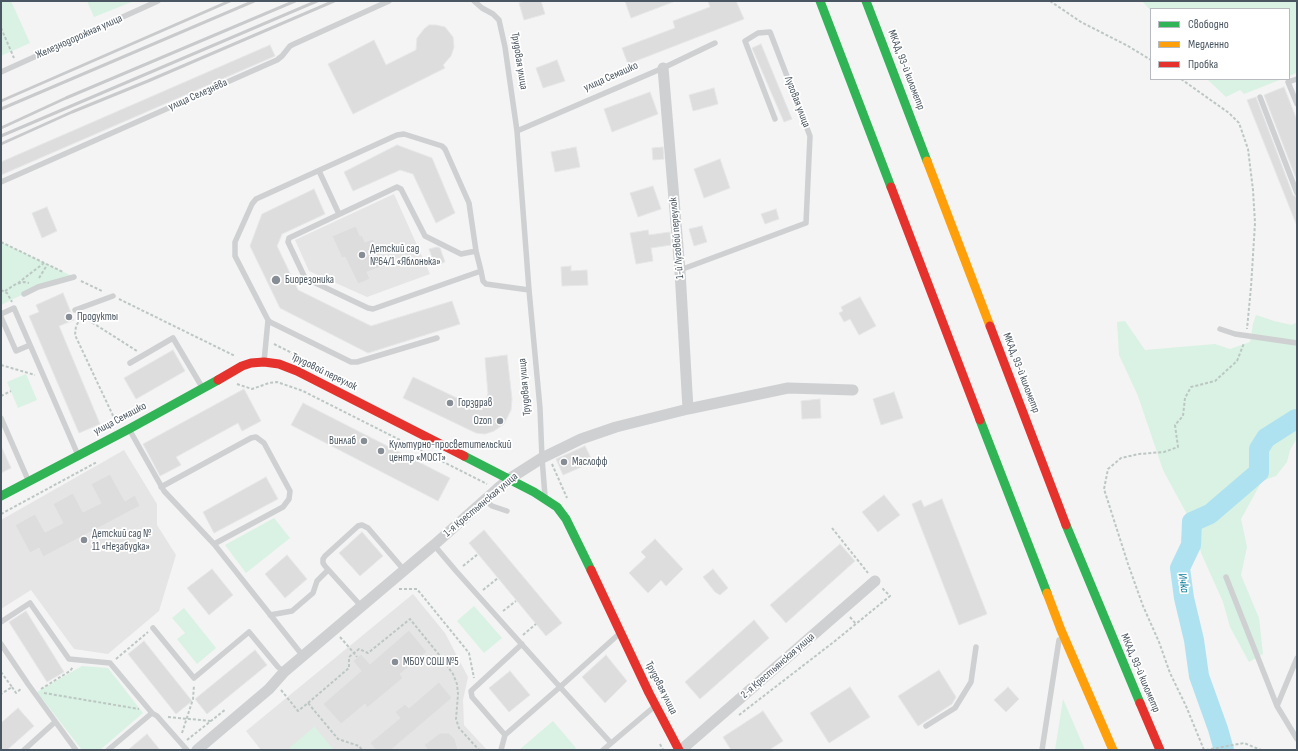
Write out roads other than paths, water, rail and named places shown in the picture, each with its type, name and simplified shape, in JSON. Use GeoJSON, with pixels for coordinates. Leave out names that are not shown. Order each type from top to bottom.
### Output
{"type":"FeatureCollection","features":[{"type":"Feature","properties":{"kind":"main road"},"geometry":{"type":"LineString","coordinates":[[820,1],[1060,630],[1113,750]]}},
{"type":"Feature","properties":{"kind":"main road","name":"МКАД, 93-й километр"},"geometry":{"type":"LineString","coordinates":[[866,1],[1071,537],[1160,750]]}},
{"type":"Feature","properties":{"kind":"main road","name":"Трудовой переулок"},"geometry":{"type":"LineString","coordinates":[[251,363],[264,362],[278,364],[297,371],[545,498]]}},
{"type":"Feature","properties":{"kind":"main road","name":"улица Семашко"},"geometry":{"type":"LineString","coordinates":[[1,496],[129,429],[242,366],[251,363]]}},
{"type":"Feature","properties":{"kind":"main road","name":"Трудовая улица"},"geometry":{"type":"LineString","coordinates":[[545,498],[556,507],[566,519],[656,705],[680,750]]}},
{"type":"Feature","properties":{"kind":"street","name":"1-й Луговой переулок"},"geometry":{"type":"LineString","coordinates":[[663,68],[680,271],[688,409]]}},
{"type":"Feature","properties":{"kind":"street","name":"1-я Крестьянская улица"},"geometry":{"type":"LineString","coordinates":[[197,750],[269,689],[284,672],[434,545],[497,489],[509,479],[542,458],[581,439],[616,427],[688,409],[788,388],[854,390]]}},
{"type":"Feature","properties":{"kind":"street","name":"2-я Крестьянская улица"},"geometry":{"type":"LineString","coordinates":[[680,750],[874,581]]}},
{"type":"Feature","properties":{"kind":"lane","name":"Железнодорожная улица"},"geometry":{"type":"LineString","coordinates":[[1,72],[158,1]]}},
{"type":"Feature","properties":{"kind":"lane","name":"улица Селезнёва"},"geometry":{"type":"LineString","coordinates":[[1,182],[277,60],[290,46],[389,1]]}},
{"type":"Feature","properties":{"kind":"lane","name":"Трудовая улица"},"geometry":{"type":"LineString","coordinates":[[474,1],[499,20],[504,40],[517,131],[540,408],[545,498]]}},
{"type":"Feature","properties":{"kind":"lane","name":"Луговая улица"},"geometry":{"type":"LineString","coordinates":[[680,271],[806,222],[810,136],[770,32],[758,33],[745,41],[775,119]]}},
{"type":"Feature","properties":{"kind":"lane","name":"улица Семашко"},"geometry":{"type":"LineString","coordinates":[[517,131],[663,68],[715,43]]}},
{"type":"Feature","properties":{"kind":"lane"},"geometry":{"type":"LineString","coordinates":[[1297,79],[1288,82],[1297,104]]}},
{"type":"Feature","properties":{"kind":"lane"},"geometry":{"type":"LineString","coordinates":[[1260,97],[1297,193]]}},
{"type":"Feature","properties":{"kind":"lane"},"geometry":{"type":"LineString","coordinates":[[264,362],[268,320],[235,256],[234,247],[252,204],[256,199],[400,134],[442,146],[447,152],[469,203],[476,251],[483,281],[486,284],[529,290]]}},
{"type":"Feature","properties":{"kind":"lane"},"geometry":{"type":"LineString","coordinates":[[319,170],[339,214]]}},
{"type":"Feature","properties":{"kind":"lane"},"geometry":{"type":"LineString","coordinates":[[476,251],[461,254],[425,236],[401,188],[399,187],[288,239],[288,242],[306,279],[368,308],[375,308],[481,271]]}},
{"type":"Feature","properties":{"kind":"lane"},"geometry":{"type":"LineString","coordinates":[[24,294],[35,287],[74,277]]}},
{"type":"Feature","properties":{"kind":"lane"},"geometry":{"type":"LineString","coordinates":[[75,310],[113,296]]}},
{"type":"Feature","properties":{"kind":"lane"},"geometry":{"type":"LineString","coordinates":[[30,345],[16,351],[1,315],[14,308],[78,455]]}},
{"type":"Feature","properties":{"kind":"lane"},"geometry":{"type":"LineString","coordinates":[[268,320],[351,362],[357,362],[437,338]]}},
{"type":"Feature","properties":{"kind":"lane"},"geometry":{"type":"LineString","coordinates":[[1220,329],[1235,334],[1297,343]]}},
{"type":"Feature","properties":{"kind":"lane"},"geometry":{"type":"LineString","coordinates":[[130,363],[173,338],[203,388]]}},
{"type":"Feature","properties":{"kind":"lane"},"geometry":{"type":"LineString","coordinates":[[1,418],[29,482]]}},
{"type":"Feature","properties":{"kind":"lane"},"geometry":{"type":"LineString","coordinates":[[129,429],[164,491],[214,544],[303,656]]}},
{"type":"Feature","properties":{"kind":"lane"},"geometry":{"type":"LineString","coordinates":[[161,487],[251,438],[256,438],[264,443],[290,491],[289,499],[283,507],[214,544]]}},
{"type":"Feature","properties":{"kind":"lane"},"geometry":{"type":"LineString","coordinates":[[485,500],[492,506],[507,512]]}},
{"type":"Feature","properties":{"kind":"lane"},"geometry":{"type":"LineString","coordinates":[[361,606],[328,570],[323,559],[358,526],[362,525],[368,528],[404,570]]}},
{"type":"Feature","properties":{"kind":"lane"},"geometry":{"type":"LineString","coordinates":[[434,545],[611,743]]}},
{"type":"Feature","properties":{"kind":"lane"},"geometry":{"type":"LineString","coordinates":[[270,615],[292,611],[313,592],[317,581],[328,570]]}},
{"type":"Feature","properties":{"kind":"lane"},"geometry":{"type":"LineString","coordinates":[[1226,577],[1277,706],[1297,739]]}},
{"type":"Feature","properties":{"kind":"lane"},"geometry":{"type":"LineString","coordinates":[[1,622],[30,603],[69,659],[110,664],[150,711],[157,716],[180,741],[186,750]]}},
{"type":"Feature","properties":{"kind":"lane"},"geometry":{"type":"LineString","coordinates":[[153,628],[194,678],[249,632],[278,667],[284,672]]}},
{"type":"Feature","properties":{"kind":"lane"},"geometry":{"type":"LineString","coordinates":[[1042,750],[1060,630]]}},
{"type":"Feature","properties":{"kind":"lane"},"geometry":{"type":"LineString","coordinates":[[501,750],[505,735],[620,632]]}},
{"type":"Feature","properties":{"kind":"lane"},"geometry":{"type":"LineString","coordinates":[[1,644],[76,750]]}},
{"type":"Feature","properties":{"kind":"lane"},"geometry":{"type":"LineString","coordinates":[[505,735],[472,697],[471,691],[522,644]]}},
{"type":"Feature","properties":{"kind":"lane"},"geometry":{"type":"LineString","coordinates":[[926,726],[956,708],[971,682],[976,648]]}},
{"type":"Feature","properties":{"kind":"lane"},"geometry":{"type":"LineString","coordinates":[[1277,706],[1297,658]]}},
{"type":"Feature","properties":{"kind":"lane"},"geometry":{"type":"LineString","coordinates":[[603,750],[656,705]]}},
{"type":"Feature","properties":{"kind":"lane"},"geometry":{"type":"LineString","coordinates":[[108,750],[150,711]]}},
{"type":"Feature","properties":{"kind":"lane"},"geometry":{"type":"LineString","coordinates":[[24,750],[55,722]]}},
{"type":"Feature","properties":{"kind":"waterway","name":"Ичка"},"geometry":{"type":"LineString","coordinates":[[1224,750],[1199,676],[1194,640],[1184,598],[1180,568],[1191,545],[1192,522],[1210,514],[1259,472],[1259,449],[1266,438],[1297,419]]}},
{"type":"Feature","properties":{"kind":"railway"},"geometry":{"type":"LineString","coordinates":[[1,101],[230,1]]}},
{"type":"Feature","properties":{"kind":"railway"},"geometry":{"type":"LineString","coordinates":[[1,109],[254,1]]}},
{"type":"Feature","properties":{"kind":"railway"},"geometry":{"type":"LineString","coordinates":[[1,128],[66,98],[295,1]]}},
{"type":"Feature","properties":{"kind":"railway"},"geometry":{"type":"LineString","coordinates":[[1,136],[317,1]]}},
{"type":"Feature","properties":{"kind":"railway"},"geometry":{"type":"LineString","coordinates":[[1,144],[72,112],[334,1]]}},
{"type":"Feature","properties":{"kind":"place","name":"Детский сад №64/1 «Яблонька»"},"geometry":{"type":"Point","coordinates":[362,255]}},
{"type":"Feature","properties":{"kind":"place","name":"Биорезоника"},"geometry":{"type":"Point","coordinates":[276,280]}},
{"type":"Feature","properties":{"kind":"place","name":"Продукты"},"geometry":{"type":"Point","coordinates":[69,317]}},
{"type":"Feature","properties":{"kind":"place","name":"Горздрав"},"geometry":{"type":"Point","coordinates":[450,403]}},
{"type":"Feature","properties":{"kind":"place","name":"Ozon"},"geometry":{"type":"Point","coordinates":[500,421]}},
{"type":"Feature","properties":{"kind":"place","name":"Винлаб"},"geometry":{"type":"Point","coordinates":[364,441]}},
{"type":"Feature","properties":{"kind":"place","name":"Культурно-просветительский центр «МОСТ»"},"geometry":{"type":"Point","coordinates":[381,451]}},
{"type":"Feature","properties":{"kind":"place","name":"Маслофф"},"geometry":{"type":"Point","coordinates":[564,462]}},
{"type":"Feature","properties":{"kind":"place","name":"Детский сад № 11 «Незабудка»"},"geometry":{"type":"Point","coordinates":[84,540]}},
{"type":"Feature","properties":{"kind":"place","name":"МБОУ СОШ №5"},"geometry":{"type":"Point","coordinates":[395,662]}}]}
